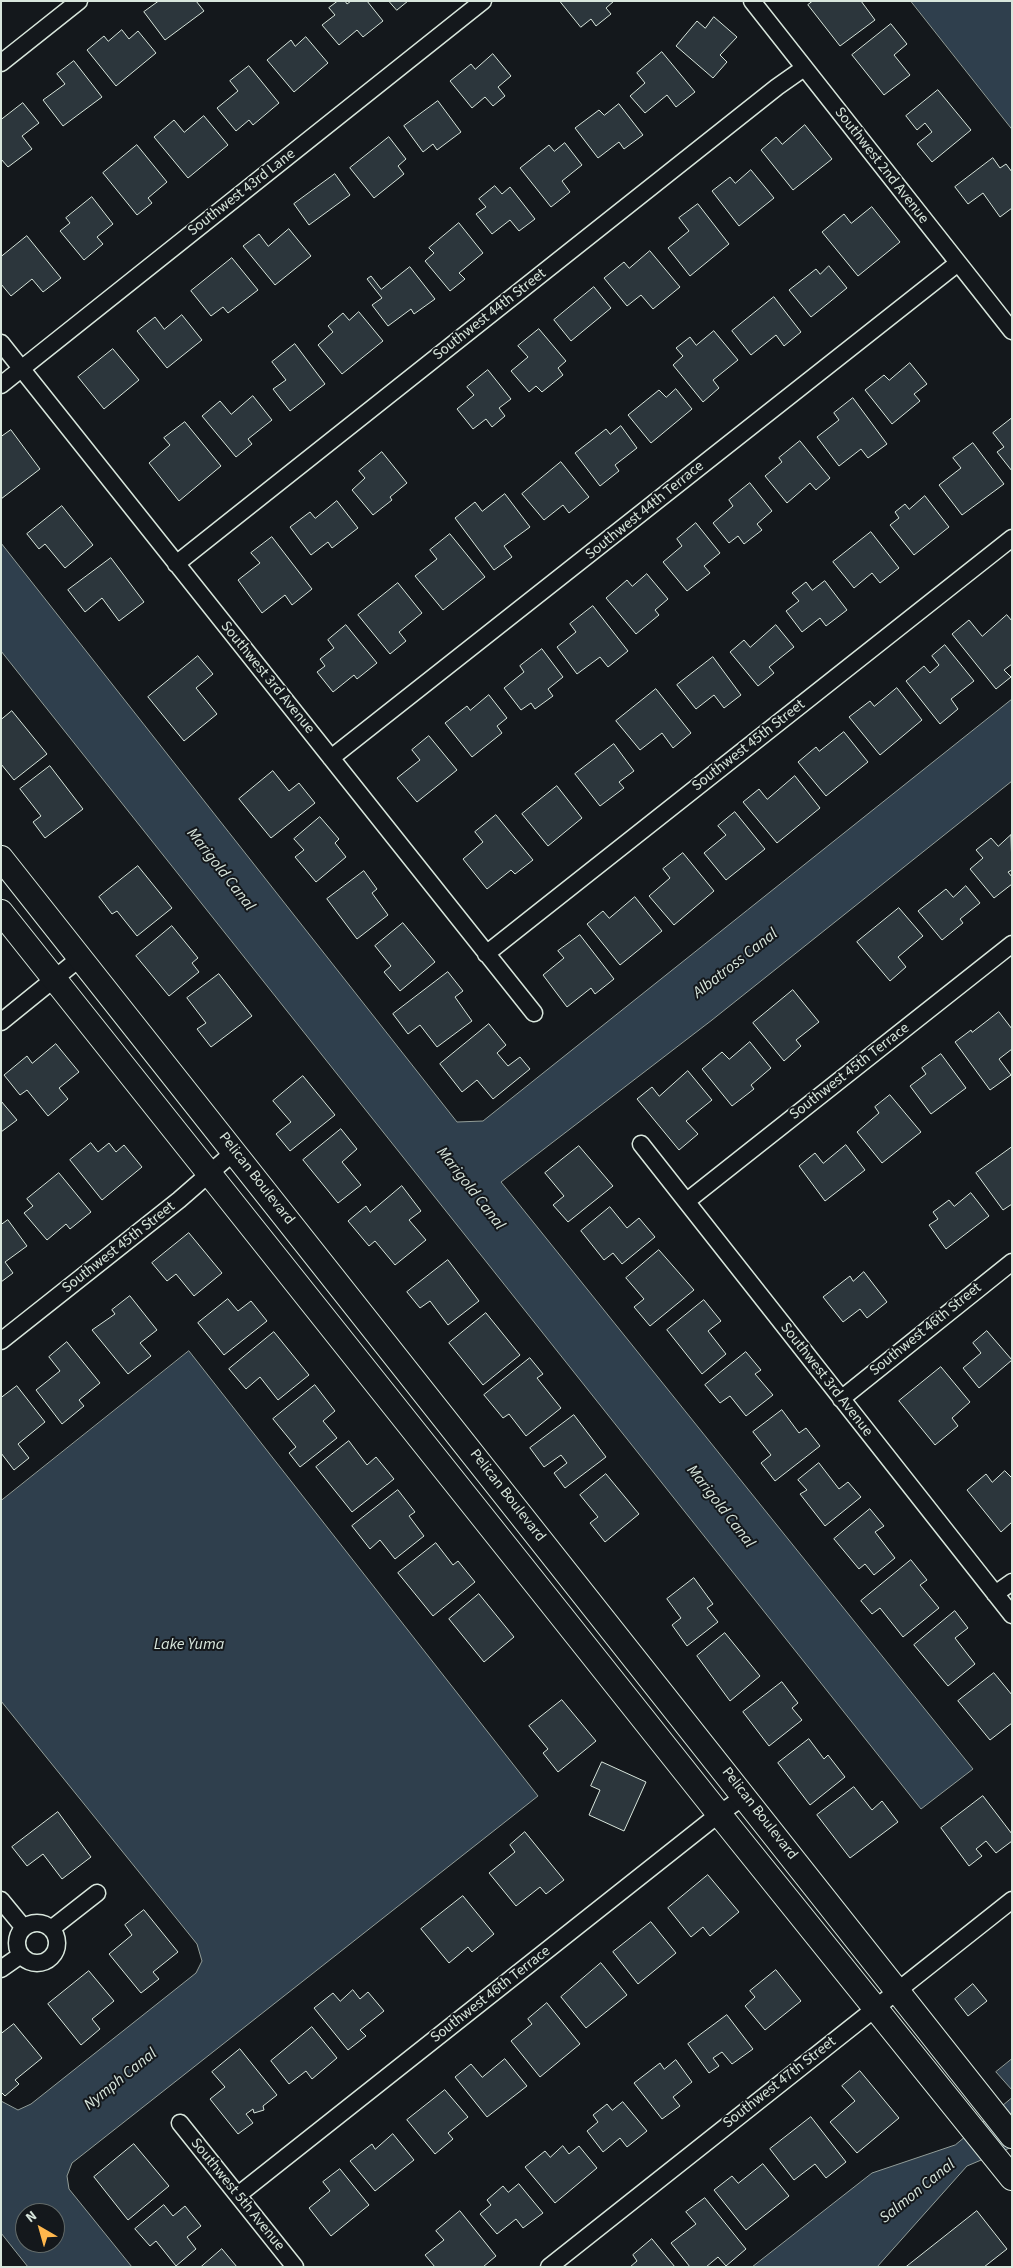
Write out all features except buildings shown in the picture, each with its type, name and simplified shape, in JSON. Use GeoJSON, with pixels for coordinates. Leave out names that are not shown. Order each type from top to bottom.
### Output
{"type":"FeatureCollection","features":[{"type":"Feature","properties":{"kind":"street"},"geometry":{"type":"LineString","coordinates":[[1,63],[79,1]]}},
{"type":"Feature","properties":{"kind":"street","name":"Southwest 43rd Lane"},"geometry":{"type":"LineString","coordinates":[[1,385],[483,1]]}},
{"type":"Feature","properties":{"kind":"street","name":"Southwest 2nd Avenue"},"geometry":{"type":"LineString","coordinates":[[752,1],[1012,331]]}},
{"type":"Feature","properties":{"kind":"street","name":"Southwest 44th Street"},"geometry":{"type":"LineString","coordinates":[[176,564],[777,87],[804,68]]}},
{"type":"Feature","properties":{"kind":"street","name":"Southwest 44th Terrace"},"geometry":{"type":"LineString","coordinates":[[331,758],[958,263]]}},
{"type":"Feature","properties":{"kind":"street","name":"Southwest 3rd Avenue"},"geometry":{"type":"LineString","coordinates":[[1,343],[534,1013]]}},
{"type":"Feature","properties":{"kind":"street","name":"Southwest 45th Street"},"geometry":{"type":"LineString","coordinates":[[486,954],[1012,538]]}},
{"type":"Feature","properties":{"kind":"street","name":"Pelican Boulevard"},"geometry":{"type":"LineString","coordinates":[[1,858],[745,1796],[1012,2136]]}},
{"type":"Feature","properties":{"kind":"street","name":"Pelican Boulevard"},"geometry":{"type":"LineString","coordinates":[[1,912],[719,1814],[1012,2178]]}},
{"type":"Feature","properties":{"kind":"street","name":"Southwest 45th Terrace"},"geometry":{"type":"LineString","coordinates":[[687,1201],[1012,944]]}},
{"type":"Feature","properties":{"kind":"street"},"geometry":{"type":"LineString","coordinates":[[1,1022],[80,958]]}},
{"type":"Feature","properties":{"kind":"street","name":"Southwest 3rd Avenue"},"geometry":{"type":"LineString","coordinates":[[640,1144],[687,1201],[1012,1615]]}},
{"type":"Feature","properties":{"kind":"street","name":"Southwest 45th Street"},"geometry":{"type":"LineString","coordinates":[[1,1341],[210,1174],[234,1152]]}},
{"type":"Feature","properties":{"kind":"street","name":"Southwest 46th Street"},"geometry":{"type":"LineString","coordinates":[[841,1399],[1012,1262]]}},
{"type":"Feature","properties":{"kind":"street"},"geometry":{"type":"LineString","coordinates":[[996,1594],[1012,1582]]}},
{"type":"Feature","properties":{"kind":"street","name":"Southwest 46th Terrace"},"geometry":{"type":"LineString","coordinates":[[238,2195],[719,1814],[745,1796]]}},
{"type":"Feature","properties":{"kind":"street"},"geometry":{"type":"LineString","coordinates":[[51,1929],[97,1893]]}},
{"type":"Feature","properties":{"kind":"street"},"geometry":{"type":"LineString","coordinates":[[1,1900],[24,1928]]}},
{"type":"Feature","properties":{"kind":"street","name":"Southwest 47th Street"},"geometry":{"type":"LineString","coordinates":[[549,2267],[1012,1900]]}},
{"type":"Feature","properties":{"kind":"street"},"geometry":{"type":"LineString","coordinates":[[35,1923],[46,1925],[51,1929],[57,1941],[54,1954],[50,1959],[44,1962],[31,1962],[21,1955],[17,1944],[24,1928],[35,1923]]}},
{"type":"Feature","properties":{"kind":"street"},"geometry":{"type":"LineString","coordinates":[[1,1969],[21,1955]]}},
{"type":"Feature","properties":{"kind":"street","name":"Southwest 5th Avenue"},"geometry":{"type":"LineString","coordinates":[[180,2123],[295,2267]]}},
{"type":"Feature","properties":{"kind":"water"},"geometry":{"type":"Polygon","coordinates":[[[911,1],[1012,1],[1012,129],[911,1]]]}},
{"type":"Feature","properties":{"kind":"water"},"geometry":{"type":"Polygon","coordinates":[[[1,543],[457,1122],[483,1121],[1012,699],[1012,781],[712,1020],[501,1182],[973,1769],[921,1809],[1,651],[1,543]]]}},
{"type":"Feature","properties":{"kind":"water","name":"Lake Yuma"},"geometry":{"type":"Polygon","coordinates":[[[189,1351],[538,1796],[72,2163],[67,2176],[69,2189],[132,2267],[28,2267],[17,2253],[65,2253],[65,2203],[15,2203],[15,2251],[1,2233],[1,2101],[18,2110],[31,2104],[196,1973],[202,1961],[197,1944],[1,1701],[1,1501],[189,1351]]]}},
{"type":"Feature","properties":{"kind":"water"},"geometry":{"type":"Polygon","coordinates":[[[1012,2059],[1012,2090],[996,2072],[1012,2059]]]}},
{"type":"Feature","properties":{"kind":"water","name":"Salmon Canal"},"geometry":{"type":"Polygon","coordinates":[[[1012,2098],[1012,2147],[967,2166],[877,2267],[752,2267],[872,2173],[955,2145],[1012,2098]]]}},
{"type":"Feature","properties":{"kind":"water label","name":"Marigold Canal"},"geometry":{"type":"Point","coordinates":[220,870]}},
{"type":"Feature","properties":{"kind":"water label","name":"Albatross Canal"},"geometry":{"type":"Point","coordinates":[736,964]}},
{"type":"Feature","properties":{"kind":"water label","name":"Marigold Canal"},"geometry":{"type":"Point","coordinates":[470,1189]}},
{"type":"Feature","properties":{"kind":"water label","name":"Marigold Canal"},"geometry":{"type":"Point","coordinates":[720,1507]}},
{"type":"Feature","properties":{"kind":"water label","name":"Nymph Canal"},"geometry":{"type":"Point","coordinates":[121,2080]}}]}
